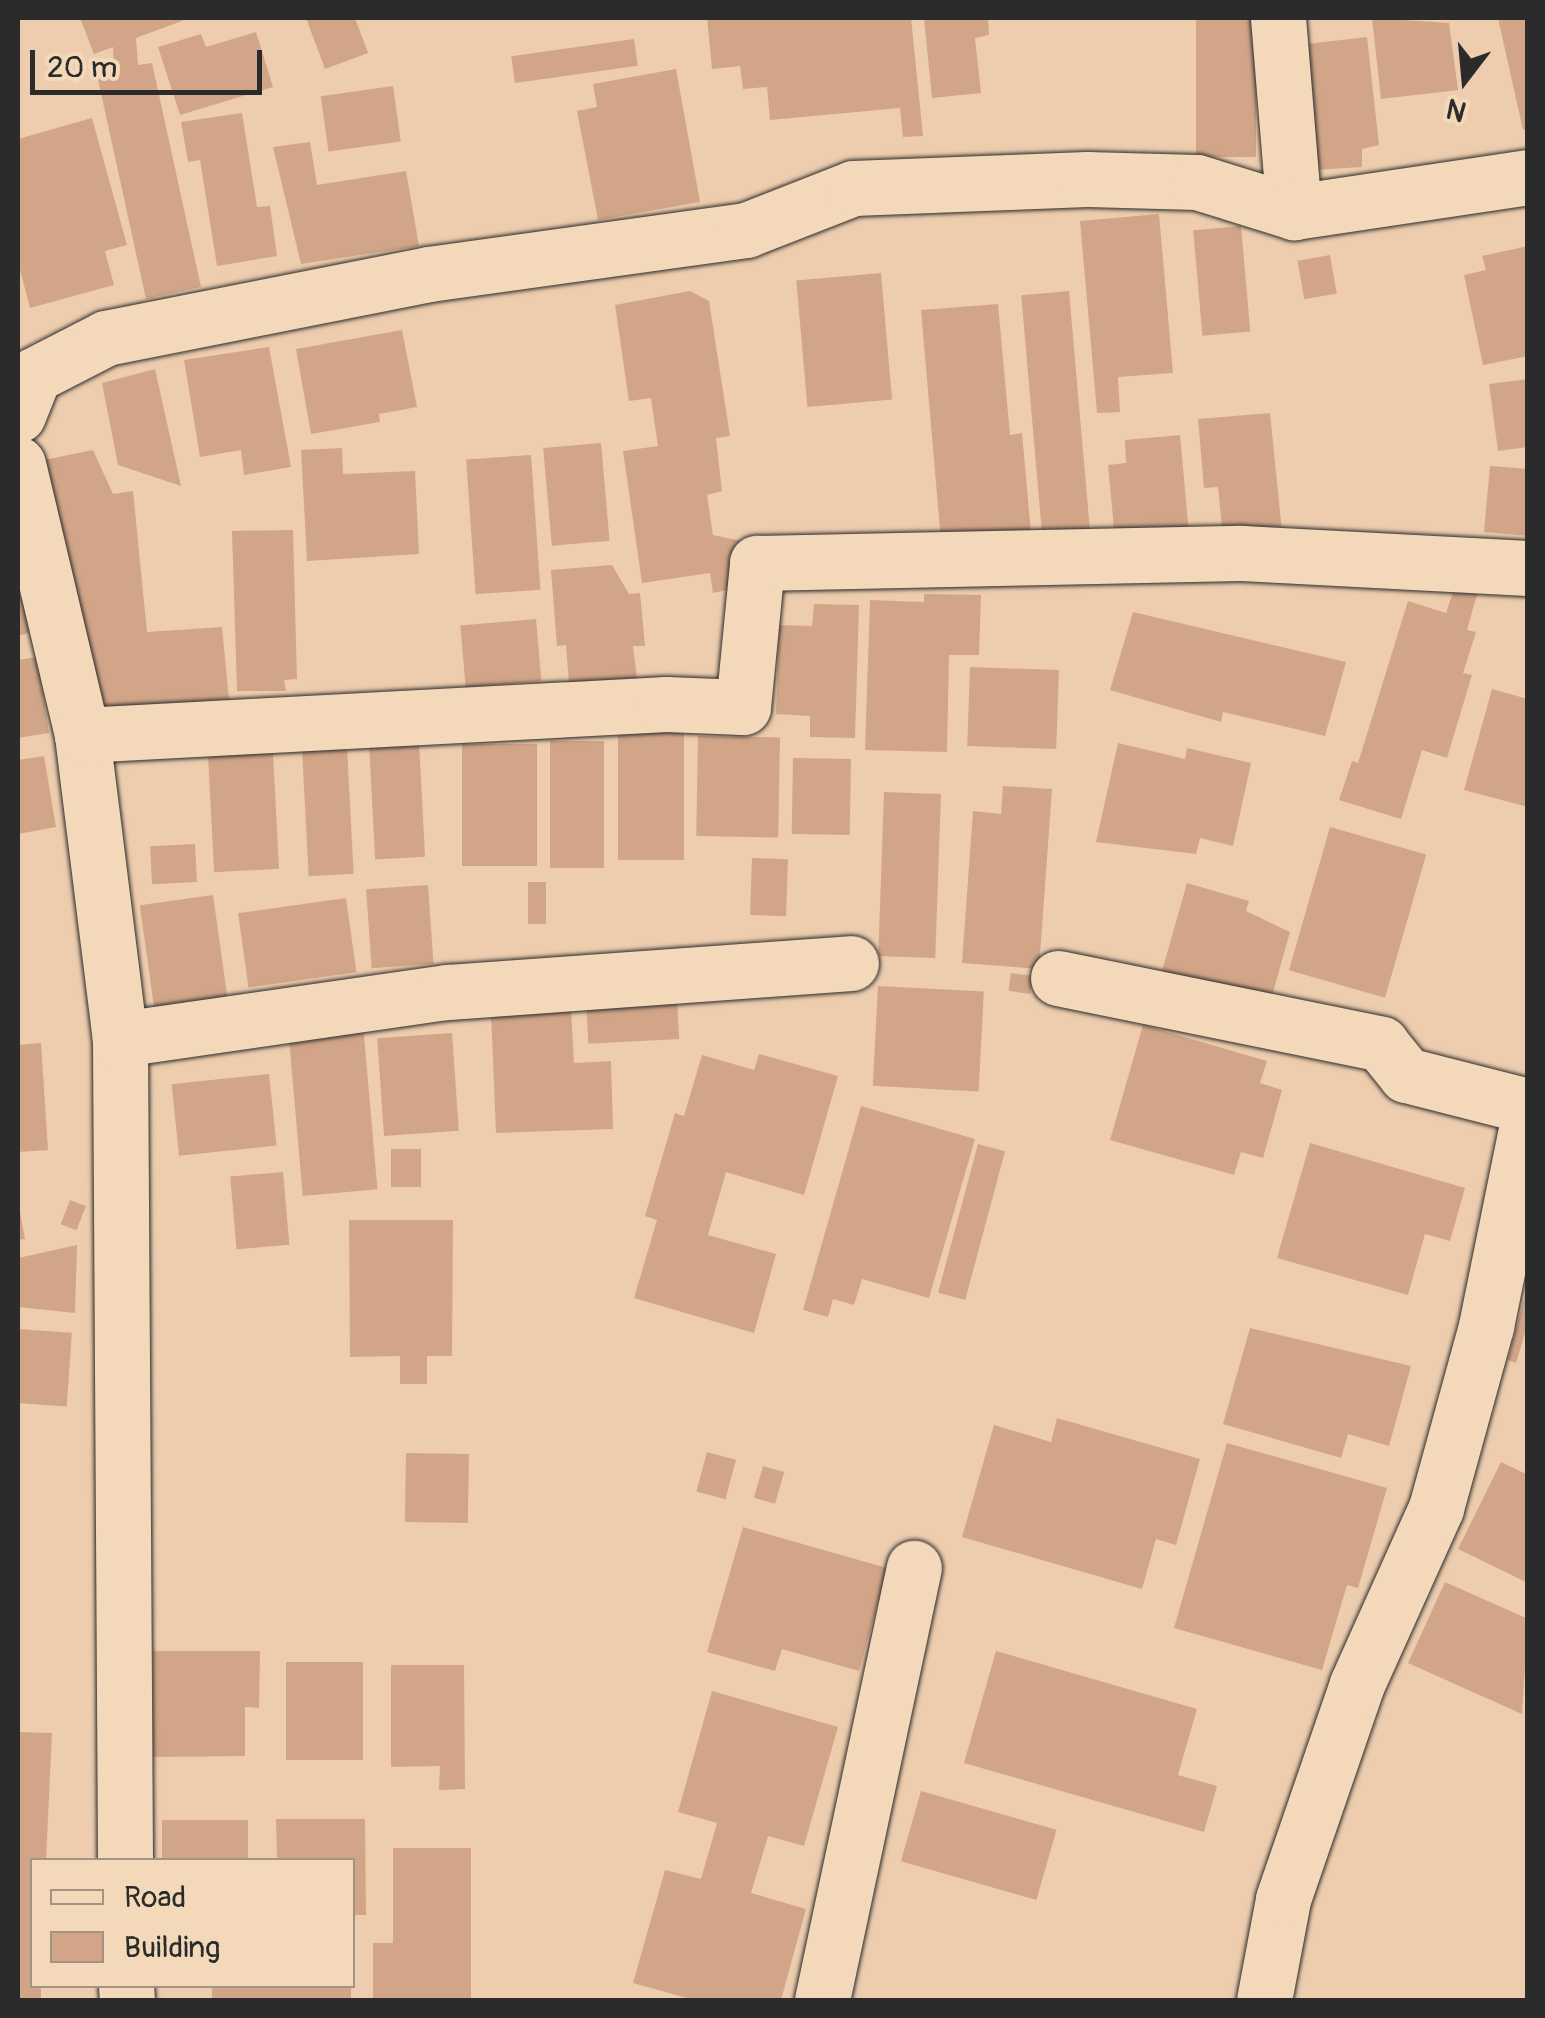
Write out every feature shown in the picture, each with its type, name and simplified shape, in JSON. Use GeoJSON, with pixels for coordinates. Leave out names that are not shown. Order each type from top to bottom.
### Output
{"type":"FeatureCollection","features":[{"type":"Feature","properties":{"kind":"street"},"geometry":{"type":"LineString","coordinates":[[1278,18],[1294,212]]}},
{"type":"Feature","properties":{"kind":"street"},"geometry":{"type":"LineString","coordinates":[[23,382],[106,338],[429,274],[746,230],[853,188],[1087,179],[1197,182],[1294,212],[1528,178]]}},
{"type":"Feature","properties":{"kind":"street"},"geometry":{"type":"LineString","coordinates":[[18,464],[82,734],[120,1039],[125,1858]]}},
{"type":"Feature","properties":{"kind":"street"},"geometry":{"type":"LineString","coordinates":[[82,734],[646,705],[743,708],[757,563],[1242,553],[1528,568]]}},
{"type":"Feature","properties":{"kind":"street"},"geometry":{"type":"LineString","coordinates":[[120,1039],[448,992],[851,963]]}},
{"type":"Feature","properties":{"kind":"street"},"geometry":{"type":"LineString","coordinates":[[1058,978],[1381,1044],[1406,1075],[1528,1106]]}},
{"type":"Feature","properties":{"kind":"street"},"geometry":{"type":"LineString","coordinates":[[1264,2000],[1283,1899],[1344,1720],[1436,1508],[1486,1326],[1528,1120]]}},
{"type":"Feature","properties":{"kind":"street"},"geometry":{"type":"LineString","coordinates":[[822,2000],[914,1568]]}},
{"type":"Feature","properties":{"kind":"building"},"geometry":{"type":"Polygon","coordinates":[[[80,18],[190,18],[136,38],[138,65],[152,63],[201,287],[146,299],[97,75],[114,71],[113,47],[94,54],[80,18]]]}},
{"type":"Feature","properties":{"kind":"building"},"geometry":{"type":"Polygon","coordinates":[[[306,18],[355,18],[368,53],[325,69],[306,18]]]}},
{"type":"Feature","properties":{"kind":"building"},"geometry":{"type":"Polygon","coordinates":[[[707,18],[911,18],[923,136],[903,137],[900,108],[770,120],[767,87],[743,89],[740,66],[712,69],[707,18]]]}},
{"type":"Feature","properties":{"kind":"building"},"geometry":{"type":"Polygon","coordinates":[[[924,18],[988,18],[989,35],[975,38],[981,93],[932,98],[924,18]]]}},
{"type":"Feature","properties":{"kind":"building"},"geometry":{"type":"Polygon","coordinates":[[[1196,18],[1256,18],[1256,157],[1196,157],[1196,18]]]}},
{"type":"Feature","properties":{"kind":"building"},"geometry":{"type":"Polygon","coordinates":[[[1372,18],[1449,23],[1458,90],[1381,99],[1372,18]]]}},
{"type":"Feature","properties":{"kind":"building"},"geometry":{"type":"Polygon","coordinates":[[[1498,18],[1528,18],[1528,129],[1523,130],[1498,18]]]}},
{"type":"Feature","properties":{"kind":"building"},"geometry":{"type":"Polygon","coordinates":[[[256,32],[273,87],[180,115],[158,47],[201,34],[206,47],[256,32]]]}},
{"type":"Feature","properties":{"kind":"building"},"geometry":{"type":"Polygon","coordinates":[[[1367,37],[1379,145],[1362,149],[1362,167],[1315,170],[1298,45],[1367,37]]]}},
{"type":"Feature","properties":{"kind":"building"},"geometry":{"type":"Polygon","coordinates":[[[634,39],[638,66],[515,83],[511,56],[634,39]]]}},
{"type":"Feature","properties":{"kind":"building"},"geometry":{"type":"Polygon","coordinates":[[[676,69],[700,202],[598,220],[577,111],[597,107],[593,84],[676,69]]]}},
{"type":"Feature","properties":{"kind":"building"},"geometry":{"type":"Polygon","coordinates":[[[393,86],[401,141],[329,152],[321,96],[393,86]]]}},
{"type":"Feature","properties":{"kind":"building"},"geometry":{"type":"Polygon","coordinates":[[[242,113],[257,207],[270,206],[277,256],[217,266],[200,160],[188,162],[181,122],[242,113]]]}},
{"type":"Feature","properties":{"kind":"building"},"geometry":{"type":"Polygon","coordinates":[[[92,118],[127,245],[105,251],[114,285],[30,308],[18,262],[18,139],[92,118]]]}},
{"type":"Feature","properties":{"kind":"building"},"geometry":{"type":"Polygon","coordinates":[[[310,142],[317,185],[406,171],[419,246],[301,264],[273,147],[310,142]]]}},
{"type":"Feature","properties":{"kind":"building"},"geometry":{"type":"Polygon","coordinates":[[[1159,214],[1173,373],[1118,377],[1120,412],[1097,413],[1080,221],[1159,214]]]}},
{"type":"Feature","properties":{"kind":"building"},"geometry":{"type":"Polygon","coordinates":[[[1241,226],[1250,332],[1202,336],[1193,230],[1241,226]]]}},
{"type":"Feature","properties":{"kind":"building"},"geometry":{"type":"Polygon","coordinates":[[[1528,246],[1528,356],[1483,365],[1464,275],[1486,270],[1482,256],[1528,246]]]}},
{"type":"Feature","properties":{"kind":"building"},"geometry":{"type":"Polygon","coordinates":[[[1330,255],[1337,293],[1304,299],[1298,261],[1330,255]]]}},
{"type":"Feature","properties":{"kind":"building"},"geometry":{"type":"Polygon","coordinates":[[[881,273],[892,400],[807,407],[796,280],[881,273]]]}},
{"type":"Feature","properties":{"kind":"building"},"geometry":{"type":"Polygon","coordinates":[[[690,291],[709,301],[730,436],[716,438],[722,491],[707,495],[713,535],[741,541],[736,588],[713,593],[710,573],[642,583],[623,451],[658,446],[651,398],[629,401],[615,305],[690,291]]]}},
{"type":"Feature","properties":{"kind":"building"},"geometry":{"type":"Polygon","coordinates":[[[1069,291],[1090,534],[1042,538],[1021,295],[1069,291]]]}},
{"type":"Feature","properties":{"kind":"building"},"geometry":{"type":"Polygon","coordinates":[[[998,304],[1010,435],[1022,433],[1031,533],[941,541],[921,310],[998,304]]]}},
{"type":"Feature","properties":{"kind":"building"},"geometry":{"type":"Polygon","coordinates":[[[402,330],[417,407],[379,414],[380,422],[311,434],[296,349],[402,330]]]}},
{"type":"Feature","properties":{"kind":"building"},"geometry":{"type":"Polygon","coordinates":[[[269,347],[291,467],[244,475],[241,450],[200,457],[184,360],[269,347]]]}},
{"type":"Feature","properties":{"kind":"building"},"geometry":{"type":"Polygon","coordinates":[[[155,369],[181,486],[118,465],[102,383],[155,369]]]}},
{"type":"Feature","properties":{"kind":"building"},"geometry":{"type":"Polygon","coordinates":[[[1528,379],[1528,447],[1498,451],[1489,384],[1528,379]]]}},
{"type":"Feature","properties":{"kind":"building"},"geometry":{"type":"Polygon","coordinates":[[[1270,413],[1282,532],[1223,537],[1218,487],[1204,488],[1198,419],[1270,413]]]}},
{"type":"Feature","properties":{"kind":"building"},"geometry":{"type":"Polygon","coordinates":[[[1180,435],[1189,534],[1115,539],[1108,465],[1126,463],[1125,440],[1180,435]]]}},
{"type":"Feature","properties":{"kind":"building"},"geometry":{"type":"Polygon","coordinates":[[[601,443],[610,541],[552,546],[543,448],[601,443]]]}},
{"type":"Feature","properties":{"kind":"building"},"geometry":{"type":"Polygon","coordinates":[[[342,448],[343,474],[415,471],[419,554],[307,561],[301,450],[342,448]]]}},
{"type":"Feature","properties":{"kind":"building"},"geometry":{"type":"Polygon","coordinates":[[[93,450],[113,494],[133,491],[147,632],[222,627],[229,699],[103,710],[44,460],[93,450]]]}},
{"type":"Feature","properties":{"kind":"building"},"geometry":{"type":"Polygon","coordinates":[[[531,455],[540,590],[476,594],[466,460],[531,455]]]}},
{"type":"Feature","properties":{"kind":"building"},"geometry":{"type":"Polygon","coordinates":[[[1490,466],[1528,469],[1528,536],[1484,532],[1490,466]]]}},
{"type":"Feature","properties":{"kind":"building"},"geometry":{"type":"Polygon","coordinates":[[[293,530],[297,679],[284,680],[286,691],[237,691],[232,531],[293,530]]]}},
{"type":"Feature","properties":{"kind":"building"},"geometry":{"type":"Polygon","coordinates":[[[612,565],[629,594],[640,593],[645,646],[633,646],[637,678],[569,683],[566,645],[557,646],[551,570],[612,565]]]}},
{"type":"Feature","properties":{"kind":"building"},"geometry":{"type":"Polygon","coordinates":[[[1456,583],[1478,591],[1467,630],[1476,632],[1463,673],[1472,675],[1447,758],[1422,750],[1401,819],[1339,800],[1352,761],[1358,763],[1408,601],[1446,613],[1456,583]]]}},
{"type":"Feature","properties":{"kind":"building"},"geometry":{"type":"Polygon","coordinates":[[[18,589],[34,631],[18,636],[18,589]]]}},
{"type":"Feature","properties":{"kind":"building"},"geometry":{"type":"Polygon","coordinates":[[[924,594],[981,595],[979,655],[949,655],[947,752],[865,750],[870,600],[924,602],[924,594]]]}},
{"type":"Feature","properties":{"kind":"building"},"geometry":{"type":"Polygon","coordinates":[[[814,604],[859,605],[855,738],[810,737],[810,716],[776,714],[779,625],[812,626],[814,604]]]}},
{"type":"Feature","properties":{"kind":"building"},"geometry":{"type":"Polygon","coordinates":[[[1133,612],[1346,662],[1325,736],[1223,712],[1221,722],[1110,690],[1133,612]]]}},
{"type":"Feature","properties":{"kind":"building"},"geometry":{"type":"Polygon","coordinates":[[[536,619],[541,681],[466,687],[460,626],[536,619]]]}},
{"type":"Feature","properties":{"kind":"building"},"geometry":{"type":"Polygon","coordinates":[[[37,657],[49,733],[18,738],[18,660],[37,657]]]}},
{"type":"Feature","properties":{"kind":"building"},"geometry":{"type":"Polygon","coordinates":[[[970,667],[1059,670],[1056,749],[967,746],[970,667]]]}},
{"type":"Feature","properties":{"kind":"building"},"geometry":{"type":"Polygon","coordinates":[[[1492,689],[1528,699],[1528,807],[1464,790],[1492,689]]]}},
{"type":"Feature","properties":{"kind":"building"},"geometry":{"type":"Polygon","coordinates":[[[618,732],[684,732],[684,860],[618,860],[618,732]]]}},
{"type":"Feature","properties":{"kind":"building"},"geometry":{"type":"Polygon","coordinates":[[[698,736],[780,737],[778,837],[696,836],[698,736]]]}},
{"type":"Feature","properties":{"kind":"building"},"geometry":{"type":"Polygon","coordinates":[[[550,741],[604,741],[604,868],[550,868],[550,741]]]}},
{"type":"Feature","properties":{"kind":"building"},"geometry":{"type":"Polygon","coordinates":[[[419,742],[425,857],[375,859],[369,745],[419,742]]]}},
{"type":"Feature","properties":{"kind":"building"},"geometry":{"type":"Polygon","coordinates":[[[1118,743],[1185,759],[1187,748],[1251,763],[1233,846],[1200,838],[1196,854],[1096,842],[1118,743]]]}},
{"type":"Feature","properties":{"kind":"building"},"geometry":{"type":"Polygon","coordinates":[[[462,744],[537,744],[537,866],[462,866],[462,744]]]}},
{"type":"Feature","properties":{"kind":"building"},"geometry":{"type":"Polygon","coordinates":[[[347,747],[354,874],[309,876],[302,749],[347,747]]]}},
{"type":"Feature","properties":{"kind":"building"},"geometry":{"type":"Polygon","coordinates":[[[273,753],[279,869],[214,872],[208,756],[273,753]]]}},
{"type":"Feature","properties":{"kind":"building"},"geometry":{"type":"Polygon","coordinates":[[[44,756],[56,827],[18,834],[18,760],[44,756]]]}},
{"type":"Feature","properties":{"kind":"building"},"geometry":{"type":"Polygon","coordinates":[[[793,758],[851,759],[850,835],[792,834],[793,758]]]}},
{"type":"Feature","properties":{"kind":"building"},"geometry":{"type":"Polygon","coordinates":[[[1003,786],[1052,789],[1039,969],[962,963],[973,811],[1001,814],[1003,786]]]}},
{"type":"Feature","properties":{"kind":"building"},"geometry":{"type":"Polygon","coordinates":[[[884,792],[941,794],[935,958],[878,956],[884,792]]]}},
{"type":"Feature","properties":{"kind":"building"},"geometry":{"type":"Polygon","coordinates":[[[1330,827],[1426,855],[1385,998],[1289,970],[1330,827]]]}},
{"type":"Feature","properties":{"kind":"building"},"geometry":{"type":"Polygon","coordinates":[[[195,844],[197,882],[152,884],[150,846],[195,844]]]}},
{"type":"Feature","properties":{"kind":"building"},"geometry":{"type":"Polygon","coordinates":[[[752,858],[788,859],[786,916],[750,915],[752,858]]]}},
{"type":"Feature","properties":{"kind":"building"},"geometry":{"type":"Polygon","coordinates":[[[528,882],[546,882],[546,924],[528,924],[528,882]]]}},
{"type":"Feature","properties":{"kind":"building"},"geometry":{"type":"Polygon","coordinates":[[[1187,883],[1249,901],[1246,911],[1290,932],[1270,1003],[1162,971],[1187,883]]]}},
{"type":"Feature","properties":{"kind":"building"},"geometry":{"type":"Polygon","coordinates":[[[428,885],[434,964],[372,968],[366,889],[428,885]]]}},
{"type":"Feature","properties":{"kind":"building"},"geometry":{"type":"Polygon","coordinates":[[[213,895],[228,1003],[155,1013],[140,905],[213,895]]]}},
{"type":"Feature","properties":{"kind":"building"},"geometry":{"type":"Polygon","coordinates":[[[346,898],[356,972],[248,987],[238,913],[346,898]]]}},
{"type":"Feature","properties":{"kind":"building"},"geometry":{"type":"Polygon","coordinates":[[[1011,973],[1033,976],[1030,994],[1008,991],[1011,973]]]}},
{"type":"Feature","properties":{"kind":"building"},"geometry":{"type":"Polygon","coordinates":[[[878,986],[984,992],[979,1091],[873,1086],[878,986]]]}},
{"type":"Feature","properties":{"kind":"building"},"geometry":{"type":"Polygon","coordinates":[[[677,997],[679,1039],[588,1044],[586,1002],[677,997]]]}},
{"type":"Feature","properties":{"kind":"building"},"geometry":{"type":"Polygon","coordinates":[[[571,1008],[574,1063],[611,1061],[613,1129],[496,1133],[491,1012],[571,1008]]]}},
{"type":"Feature","properties":{"kind":"building"},"geometry":{"type":"Polygon","coordinates":[[[363,1024],[377,1189],[303,1196],[288,1031],[363,1024]]]}},
{"type":"Feature","properties":{"kind":"building"},"geometry":{"type":"Polygon","coordinates":[[[1143,1025],[1267,1061],[1260,1083],[1282,1090],[1263,1158],[1241,1152],[1234,1175],[1110,1140],[1143,1025]]]}},
{"type":"Feature","properties":{"kind":"building"},"geometry":{"type":"Polygon","coordinates":[[[452,1033],[459,1131],[384,1136],[377,1038],[452,1033]]]}},
{"type":"Feature","properties":{"kind":"building"},"geometry":{"type":"Polygon","coordinates":[[[41,1043],[48,1150],[18,1152],[18,1045],[41,1043]]]}},
{"type":"Feature","properties":{"kind":"building"},"geometry":{"type":"Polygon","coordinates":[[[759,1054],[838,1076],[804,1195],[726,1172],[708,1235],[776,1254],[754,1333],[634,1298],[657,1220],[645,1216],[675,1113],[684,1116],[702,1055],[754,1070],[759,1054]]]}},
{"type":"Feature","properties":{"kind":"building"},"geometry":{"type":"Polygon","coordinates":[[[269,1074],[277,1146],[179,1156],[172,1084],[269,1074]]]}},
{"type":"Feature","properties":{"kind":"building"},"geometry":{"type":"Polygon","coordinates":[[[861,1106],[975,1139],[929,1298],[862,1279],[854,1305],[833,1299],[828,1317],[803,1310],[861,1106]]]}},
{"type":"Feature","properties":{"kind":"building"},"geometry":{"type":"Polygon","coordinates":[[[1310,1143],[1465,1188],[1450,1241],[1425,1234],[1408,1295],[1277,1258],[1310,1143]]]}},
{"type":"Feature","properties":{"kind":"building"},"geometry":{"type":"Polygon","coordinates":[[[978,1144],[1005,1151],[965,1300],[938,1293],[978,1144]]]}},
{"type":"Feature","properties":{"kind":"building"},"geometry":{"type":"Polygon","coordinates":[[[391,1149],[421,1149],[421,1187],[391,1187],[391,1149]]]}},
{"type":"Feature","properties":{"kind":"building"},"geometry":{"type":"Polygon","coordinates":[[[283,1172],[289,1245],[237,1249],[230,1177],[283,1172]]]}},
{"type":"Feature","properties":{"kind":"building"},"geometry":{"type":"Polygon","coordinates":[[[70,1200],[86,1206],[77,1230],[61,1224],[70,1200]]]}},
{"type":"Feature","properties":{"kind":"building"},"geometry":{"type":"Polygon","coordinates":[[[18,1201],[25,1239],[18,1240],[18,1201]]]}},
{"type":"Feature","properties":{"kind":"building"},"geometry":{"type":"Polygon","coordinates":[[[349,1220],[453,1220],[452,1356],[427,1356],[427,1384],[400,1384],[400,1356],[350,1357],[349,1220]]]}},
{"type":"Feature","properties":{"kind":"building"},"geometry":{"type":"Polygon","coordinates":[[[77,1245],[75,1313],[18,1307],[18,1258],[77,1245]]]}},
{"type":"Feature","properties":{"kind":"building"},"geometry":{"type":"Polygon","coordinates":[[[1526,1292],[1528,1323],[1516,1363],[1508,1360],[1526,1292]]]}},
{"type":"Feature","properties":{"kind":"building"},"geometry":{"type":"Polygon","coordinates":[[[1250,1328],[1411,1366],[1389,1446],[1348,1434],[1341,1458],[1223,1424],[1250,1328]]]}},
{"type":"Feature","properties":{"kind":"building"},"geometry":{"type":"Polygon","coordinates":[[[18,1329],[72,1333],[67,1407],[18,1403],[18,1329]]]}},
{"type":"Feature","properties":{"kind":"building"},"geometry":{"type":"Polygon","coordinates":[[[1057,1418],[1200,1459],[1176,1545],[1156,1539],[1142,1589],[962,1537],[994,1425],[1051,1442],[1057,1418]]]}},
{"type":"Feature","properties":{"kind":"building"},"geometry":{"type":"Polygon","coordinates":[[[1227,1443],[1387,1488],[1358,1588],[1347,1585],[1322,1670],[1174,1628],[1227,1443]]]}},
{"type":"Feature","properties":{"kind":"building"},"geometry":{"type":"Polygon","coordinates":[[[707,1452],[736,1460],[725,1499],[696,1492],[707,1452]]]}},
{"type":"Feature","properties":{"kind":"building"},"geometry":{"type":"Polygon","coordinates":[[[406,1453],[469,1454],[468,1523],[405,1522],[406,1453]]]}},
{"type":"Feature","properties":{"kind":"building"},"geometry":{"type":"Polygon","coordinates":[[[1501,1462],[1528,1475],[1528,1583],[1458,1549],[1501,1462]]]}},
{"type":"Feature","properties":{"kind":"building"},"geometry":{"type":"Polygon","coordinates":[[[763,1466],[784,1472],[775,1504],[754,1498],[763,1466]]]}},
{"type":"Feature","properties":{"kind":"building"},"geometry":{"type":"Polygon","coordinates":[[[743,1527],[887,1568],[859,1671],[782,1649],[775,1671],[707,1652],[743,1527]]]}},
{"type":"Feature","properties":{"kind":"building"},"geometry":{"type":"Polygon","coordinates":[[[1445,1582],[1528,1619],[1522,1714],[1408,1663],[1445,1582]]]}},
{"type":"Feature","properties":{"kind":"building"},"geometry":{"type":"Polygon","coordinates":[[[153,1651],[260,1651],[259,1708],[245,1707],[245,1756],[153,1757],[153,1651]]]}},
{"type":"Feature","properties":{"kind":"building"},"geometry":{"type":"Polygon","coordinates":[[[996,1651],[1197,1709],[1178,1775],[1217,1786],[1204,1832],[964,1763],[996,1651]]]}},
{"type":"Feature","properties":{"kind":"building"},"geometry":{"type":"Polygon","coordinates":[[[286,1662],[363,1662],[363,1760],[286,1760],[286,1662]]]}},
{"type":"Feature","properties":{"kind":"building"},"geometry":{"type":"Polygon","coordinates":[[[391,1665],[464,1665],[465,1789],[439,1790],[440,1766],[391,1767],[391,1665]]]}},
{"type":"Feature","properties":{"kind":"building"},"geometry":{"type":"Polygon","coordinates":[[[712,1691],[838,1727],[804,1846],[768,1836],[751,1893],[806,1909],[781,2000],[694,2000],[633,1983],[665,1870],[701,1879],[717,1823],[678,1812],[712,1691]]]}},
{"type":"Feature","properties":{"kind":"building"},"geometry":{"type":"Polygon","coordinates":[[[18,1732],[52,1733],[46,1858],[30,1858],[30,1988],[41,1988],[41,2000],[18,2000],[18,1732]]]}},
{"type":"Feature","properties":{"kind":"building"},"geometry":{"type":"Polygon","coordinates":[[[921,1791],[1057,1830],[1036,1900],[901,1861],[921,1791]]]}},
{"type":"Feature","properties":{"kind":"building"},"geometry":{"type":"Polygon","coordinates":[[[276,1819],[365,1819],[366,1915],[355,1915],[355,1858],[277,1858],[276,1819]]]}},
{"type":"Feature","properties":{"kind":"building"},"geometry":{"type":"Polygon","coordinates":[[[162,1820],[248,1820],[248,1858],[162,1858],[162,1820]]]}},
{"type":"Feature","properties":{"kind":"building"},"geometry":{"type":"Polygon","coordinates":[[[393,1848],[471,1848],[471,1998],[373,1999],[373,1943],[393,1943],[393,1848]]]}},
{"type":"Feature","properties":{"kind":"building"},"geometry":{"type":"Polygon","coordinates":[[[212,1988],[351,1988],[351,2000],[212,2000],[212,1988]]]}}]}
